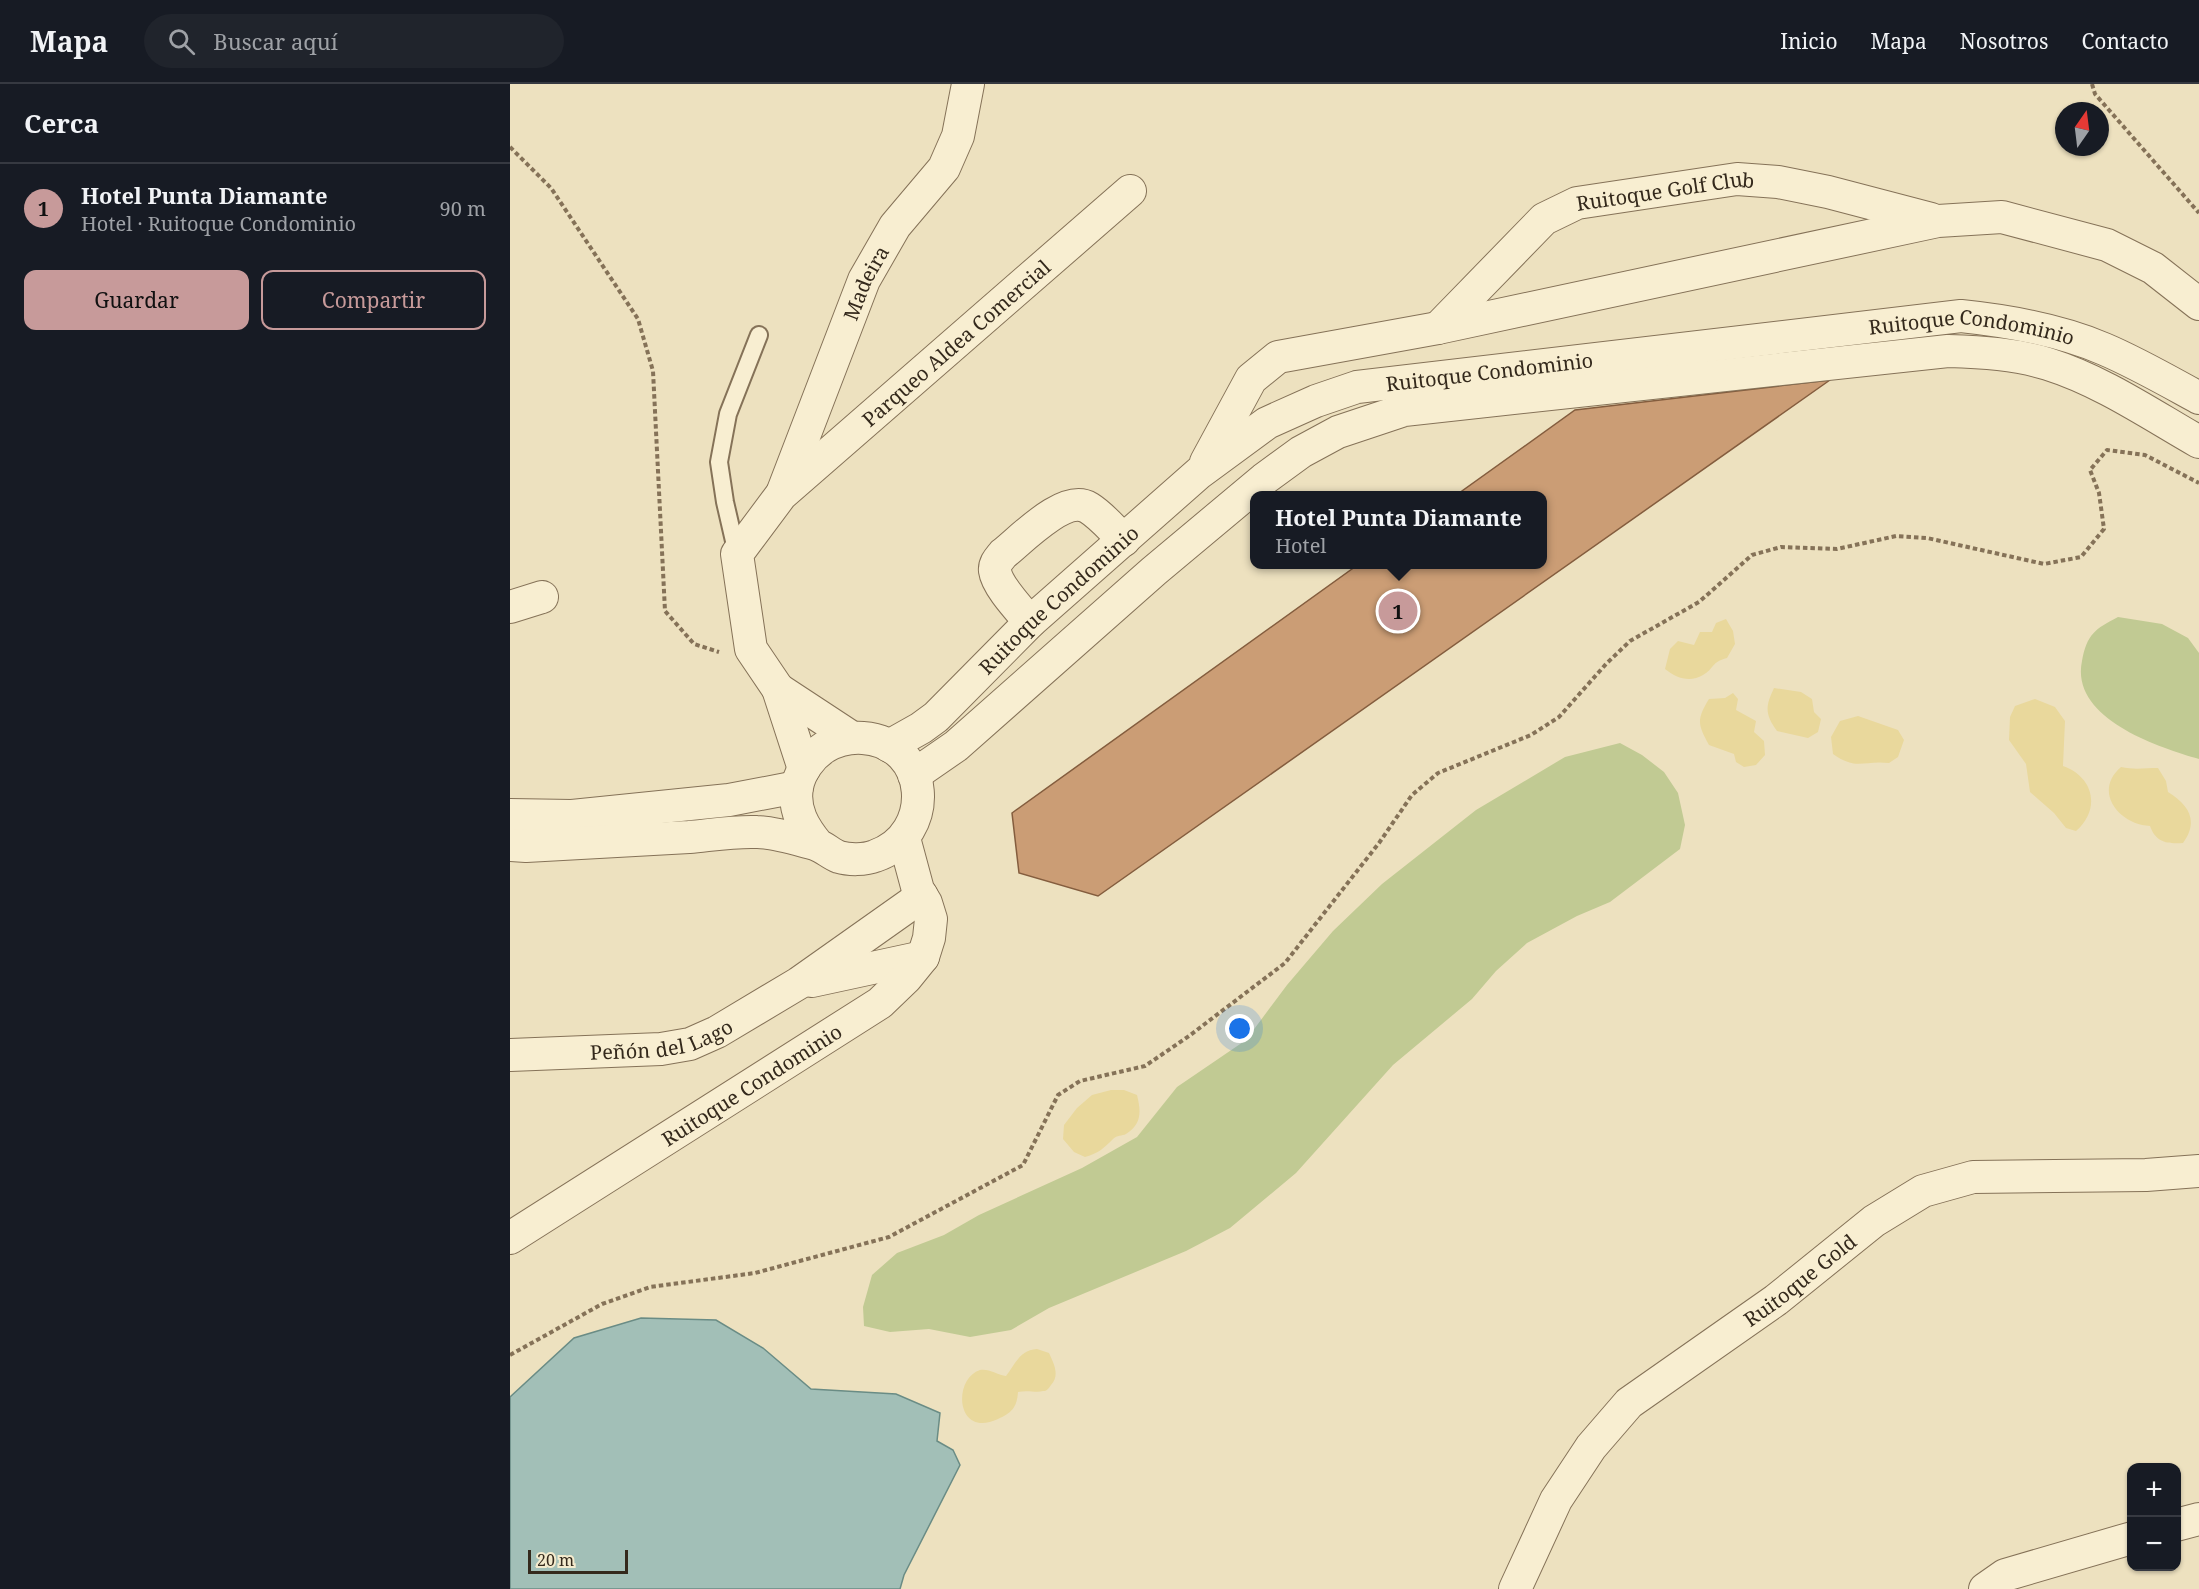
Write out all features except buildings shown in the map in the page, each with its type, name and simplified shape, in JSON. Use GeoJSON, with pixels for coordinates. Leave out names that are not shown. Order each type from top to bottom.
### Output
{"type":"FeatureCollection","features":[{"type":"Feature","properties":{"kind":"street","name":"Madeira"},"geometry":{"type":"LineString","coordinates":[[781,495],[864,280],[895,226],[944,168],[958,136],[968,84]]}},
{"type":"Feature","properties":{"kind":"street","name":"Ruitoque Golf Club"},"geometry":{"type":"LineString","coordinates":[[1438,328],[1544,219],[1577,203],[1737,179],[1778,182],[1828,192],[1938,221]]}},
{"type":"Feature","properties":{"kind":"street","name":"Parqueo Aldea Comercial"},"geometry":{"type":"LineString","coordinates":[[781,495],[1130,191]]}},
{"type":"Feature","properties":{"kind":"street","name":"Ruitoque Golf Club"},"geometry":{"type":"LineString","coordinates":[[1199,473],[1251,379],[1278,357],[1438,328],[1938,221],[2002,218],[2107,245],[2153,268],[2199,304]]}},
{"type":"Feature","properties":{"kind":"street","name":"Ruitoque Condominio"},"geometry":{"type":"LineString","coordinates":[[889,746],[936,717],[1030,622],[1199,473],[1267,423],[1316,401],[1357,387],[1961,316],[1998,320],[2053,332],[2103,348],[2199,398]]}},
{"type":"Feature","properties":{"kind":"street","name":"Ruitoque Condominio"},"geometry":{"type":"LineString","coordinates":[[914,775],[956,746],[1154,571],[1264,479],[1301,452],[1338,432],[1404,410],[1948,351],[1992,353],[2048,364],[2108,389],[2199,442]]}},
{"type":"Feature","properties":{"kind":"street"},"geometry":{"type":"LineString","coordinates":[[781,495],[737,554],[751,649],[778,689],[800,778],[797,808],[804,828],[818,845]]}},
{"type":"Feature","properties":{"kind":"street"},"geometry":{"type":"LineString","coordinates":[[1030,622],[999,583],[995,571],[996,563],[1003,554],[1059,510],[1070,505],[1088,508],[1124,540]]}},
{"type":"Feature","properties":{"kind":"street"},"geometry":{"type":"LineString","coordinates":[[510,607],[542,597]]}},
{"type":"Feature","properties":{"kind":"street"},"geometry":{"type":"LineString","coordinates":[[778,689],[851,737]]}},
{"type":"Feature","properties":{"kind":"street"},"geometry":{"type":"LineString","coordinates":[[510,815],[572,816],[729,800],[800,778],[816,753],[832,742],[851,737],[871,739],[889,746],[904,758],[914,775],[919,796],[915,819],[904,838],[888,852],[866,859],[840,857],[818,845],[758,832],[510,845]]}},
{"type":"Feature","properties":{"kind":"street","name":"Ruitoque Condominio"},"geometry":{"type":"LineString","coordinates":[[510,1238],[880,1002],[906,978],[923,957],[929,938],[931,919],[920,893],[904,838]]}},
{"type":"Feature","properties":{"kind":"street"},"geometry":{"type":"LineString","coordinates":[[799,983],[920,893],[866,859]]}},
{"type":"Feature","properties":{"kind":"street"},"geometry":{"type":"LineString","coordinates":[[799,983],[923,957]]}},
{"type":"Feature","properties":{"kind":"street","name":"Peñón del Lago"},"geometry":{"type":"LineString","coordinates":[[510,1055],[661,1049],[690,1044],[717,1032],[799,983]]}},
{"type":"Feature","properties":{"kind":"street","name":"Ruitoque Gold"},"geometry":{"type":"LineString","coordinates":[[1515,1589],[1556,1500],[1591,1447],[1629,1403],[1776,1300],[1874,1221],[1913,1197],[1923,1191],[1973,1177],[2146,1175],[2199,1171]]}},
{"type":"Feature","properties":{"kind":"street"},"geometry":{"type":"LineString","coordinates":[[2181,1524],[2199,1519]]}},
{"type":"Feature","properties":{"kind":"street"},"geometry":{"type":"LineString","coordinates":[[1985,1589],[2005,1575],[2127,1539]]}},
{"type":"Feature","properties":{"kind":"lane"},"geometry":{"type":"LineString","coordinates":[[737,554],[719,462],[728,414],[759,335]]}},
{"type":"Feature","properties":{"kind":"path"},"geometry":{"type":"LineString","coordinates":[[2092,84],[2095,94],[2199,213]]}},
{"type":"Feature","properties":{"kind":"path"},"geometry":{"type":"LineString","coordinates":[[510,147],[551,188],[638,319],[653,371],[665,611],[694,644],[728,655],[751,649]]}},
{"type":"Feature","properties":{"kind":"path"},"geometry":{"type":"LineString","coordinates":[[510,1355],[602,1304],[650,1287],[755,1274],[889,1237],[1023,1165],[1058,1095],[1080,1081],[1145,1066],[1189,1036],[1285,963],[1379,843],[1412,795],[1438,773],[1531,735],[1559,717],[1630,640],[1699,602],[1752,555],[1781,547],[1837,549],[1896,536],[1927,538],[2044,564],[2081,556],[2104,530],[2099,493],[2090,470],[2107,450],[2145,454],[2199,483]]}},
{"type":"Feature","properties":{"kind":"green space"},"geometry":{"type":"Polygon","coordinates":[[[2118,617],[2162,624],[2188,638],[2199,653],[2199,759],[2140,738],[2103,714],[2089,699],[2082,681],[2082,661],[2086,644],[2093,633],[2118,617]]]}},
{"type":"Feature","properties":{"kind":"green space"},"geometry":{"type":"Polygon","coordinates":[[[1620,743],[1642,755],[1664,772],[1678,793],[1685,825],[1680,849],[1610,902],[1577,916],[1527,943],[1496,971],[1472,999],[1393,1065],[1296,1173],[1230,1228],[1186,1251],[1049,1308],[1011,1330],[970,1337],[929,1329],[890,1332],[864,1326],[863,1307],[872,1275],[897,1253],[944,1235],[979,1215],[1082,1168],[1137,1137],[1177,1087],[1246,1040],[1287,985],[1333,931],[1382,884],[1476,810],[1565,757],[1620,743]]]}},
{"type":"Feature","properties":{"kind":"sand"},"geometry":{"type":"Polygon","coordinates":[[[1726,619],[1733,631],[1735,644],[1727,658],[1715,664],[1703,675],[1693,679],[1678,677],[1665,669],[1670,649],[1678,641],[1694,645],[1700,632],[1712,632],[1716,623],[1726,619]]]}},
{"type":"Feature","properties":{"kind":"sand"},"geometry":{"type":"Polygon","coordinates":[[[1774,688],[1801,692],[1812,699],[1814,712],[1821,719],[1818,732],[1808,738],[1777,731],[1768,715],[1769,700],[1774,688]]]}},
{"type":"Feature","properties":{"kind":"sand"},"geometry":{"type":"Polygon","coordinates":[[[1733,693],[1738,699],[1736,710],[1756,721],[1754,732],[1764,741],[1765,755],[1756,765],[1744,767],[1736,762],[1734,754],[1709,745],[1701,727],[1700,718],[1709,699],[1725,698],[1733,693]]]}},
{"type":"Feature","properties":{"kind":"sand"},"geometry":{"type":"Polygon","coordinates":[[[2035,699],[2055,707],[2065,721],[2063,766],[2082,778],[2090,794],[2089,813],[2076,831],[2066,828],[2054,813],[2030,792],[2026,764],[2009,740],[2010,717],[2015,706],[2035,699]]]}},
{"type":"Feature","properties":{"kind":"sand"},"geometry":{"type":"Polygon","coordinates":[[[1858,716],[1898,730],[1904,740],[1898,757],[1889,763],[1854,764],[1833,754],[1831,737],[1840,721],[1858,716]]]}},
{"type":"Feature","properties":{"kind":"sand"},"geometry":{"type":"Polygon","coordinates":[[[2121,767],[2158,768],[2166,781],[2168,792],[2181,802],[2189,814],[2190,828],[2183,843],[2168,843],[2159,839],[2150,826],[2129,820],[2113,806],[2109,787],[2121,767]]]}},
{"type":"Feature","properties":{"kind":"sand"},"geometry":{"type":"Polygon","coordinates":[[[1111,1090],[1124,1090],[1137,1095],[1138,1121],[1126,1134],[1115,1138],[1094,1154],[1085,1157],[1074,1152],[1063,1139],[1064,1125],[1077,1108],[1092,1095],[1111,1090]]]}},
{"type":"Feature","properties":{"kind":"sand"},"geometry":{"type":"Polygon","coordinates":[[[1037,1349],[1049,1353],[1055,1369],[1054,1381],[1046,1391],[1018,1392],[1013,1409],[998,1419],[984,1423],[974,1421],[966,1415],[962,1395],[965,1384],[971,1376],[983,1370],[1006,1376],[1022,1355],[1037,1349]]]}},
{"type":"Feature","properties":{"kind":"water"},"geometry":{"type":"Polygon","coordinates":[[[641,1318],[716,1320],[763,1348],[811,1389],[896,1394],[940,1413],[937,1441],[953,1450],[960,1465],[904,1575],[900,1589],[510,1589],[510,1397],[574,1338],[641,1318]]]}},
{"type":"Feature","properties":{"kind":"place","name":"Hotel Punta Diamante"},"geometry":{"type":"Point","coordinates":[1398,611]}}]}
